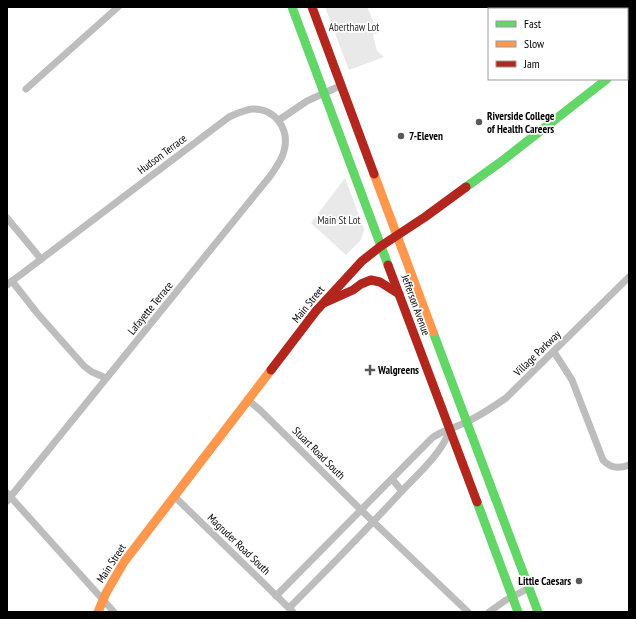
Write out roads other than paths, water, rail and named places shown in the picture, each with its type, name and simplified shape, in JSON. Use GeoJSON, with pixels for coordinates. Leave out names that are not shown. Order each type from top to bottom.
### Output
{"type":"FeatureCollection","features":[{"type":"Feature","properties":{"kind":"main road","name":"Jefferson Avenue"},"geometry":{"type":"LineString","coordinates":[[292,7],[518,612]]}},
{"type":"Feature","properties":{"kind":"main road","name":"Jefferson Avenue"},"geometry":{"type":"LineString","coordinates":[[312,7],[538,612]]}},
{"type":"Feature","properties":{"kind":"main road","name":"Main Street"},"geometry":{"type":"LineString","coordinates":[[98,612],[103,599],[124,562],[324,303],[362,261],[381,246],[437,209],[504,160],[606,80]]}},
{"type":"Feature","properties":{"kind":"main road"},"geometry":{"type":"LineString","coordinates":[[324,303],[371,280],[380,282],[399,294]]}},
{"type":"Feature","properties":{"kind":"street"},"geometry":{"type":"LineString","coordinates":[[26,89],[118,7]]}},
{"type":"Feature","properties":{"kind":"street"},"geometry":{"type":"LineString","coordinates":[[279,120],[307,101],[342,85]]}},
{"type":"Feature","properties":{"kind":"street","name":"Hudson Terrace"},"geometry":{"type":"LineString","coordinates":[[10,283],[229,117],[251,109],[267,112],[279,120]]}},
{"type":"Feature","properties":{"kind":"street","name":"Lafayette Terrace"},"geometry":{"type":"LineString","coordinates":[[8,497],[271,175],[282,158],[285,150],[285,132],[279,120]]}},
{"type":"Feature","properties":{"kind":"street"},"geometry":{"type":"LineString","coordinates":[[7,218],[41,259]]}},
{"type":"Feature","properties":{"kind":"street","name":"Village Parkway"},"geometry":{"type":"LineString","coordinates":[[276,596],[432,438],[437,434],[467,422],[489,410],[506,398],[629,277]]}},
{"type":"Feature","properties":{"kind":"street"},"geometry":{"type":"LineString","coordinates":[[10,283],[84,366],[92,372],[106,378]]}},
{"type":"Feature","properties":{"kind":"street"},"geometry":{"type":"LineString","coordinates":[[554,352],[574,385],[603,460],[613,467],[621,468],[629,465]]}},
{"type":"Feature","properties":{"kind":"street","name":"Stuart Road South"},"geometry":{"type":"LineString","coordinates":[[248,400],[468,612]]}},
{"type":"Feature","properties":{"kind":"street"},"geometry":{"type":"LineString","coordinates":[[291,610],[442,447],[450,430]]}},
{"type":"Feature","properties":{"kind":"street"},"geometry":{"type":"LineString","coordinates":[[392,479],[402,491]]}},
{"type":"Feature","properties":{"kind":"street","name":"Magruder Road South"},"geometry":{"type":"LineString","coordinates":[[174,496],[291,610]]}},
{"type":"Feature","properties":{"kind":"street"},"geometry":{"type":"LineString","coordinates":[[8,497],[114,612]]}},
{"type":"Feature","properties":{"kind":"street"},"geometry":{"type":"LineString","coordinates":[[490,612],[512,597],[529,588]]}},
{"type":"Feature","properties":{"kind":"place","name":"Riverside College of Health Careers"},"geometry":{"type":"Point","coordinates":[479,122]}},
{"type":"Feature","properties":{"kind":"place","name":"7-Eleven"},"geometry":{"type":"Point","coordinates":[401,136]}},
{"type":"Feature","properties":{"kind":"place","name":"Walgreens"},"geometry":{"type":"Point","coordinates":[370,370]}},
{"type":"Feature","properties":{"kind":"place","name":"Little Caesars"},"geometry":{"type":"Point","coordinates":[579,581]}},
{"type":"Feature","properties":{"kind":"park label","name":"Aberthaw Lot"},"geometry":{"type":"Point","coordinates":[354,27]}},
{"type":"Feature","properties":{"kind":"park label","name":"Main St Lot"},"geometry":{"type":"Point","coordinates":[339,220]}}]}
